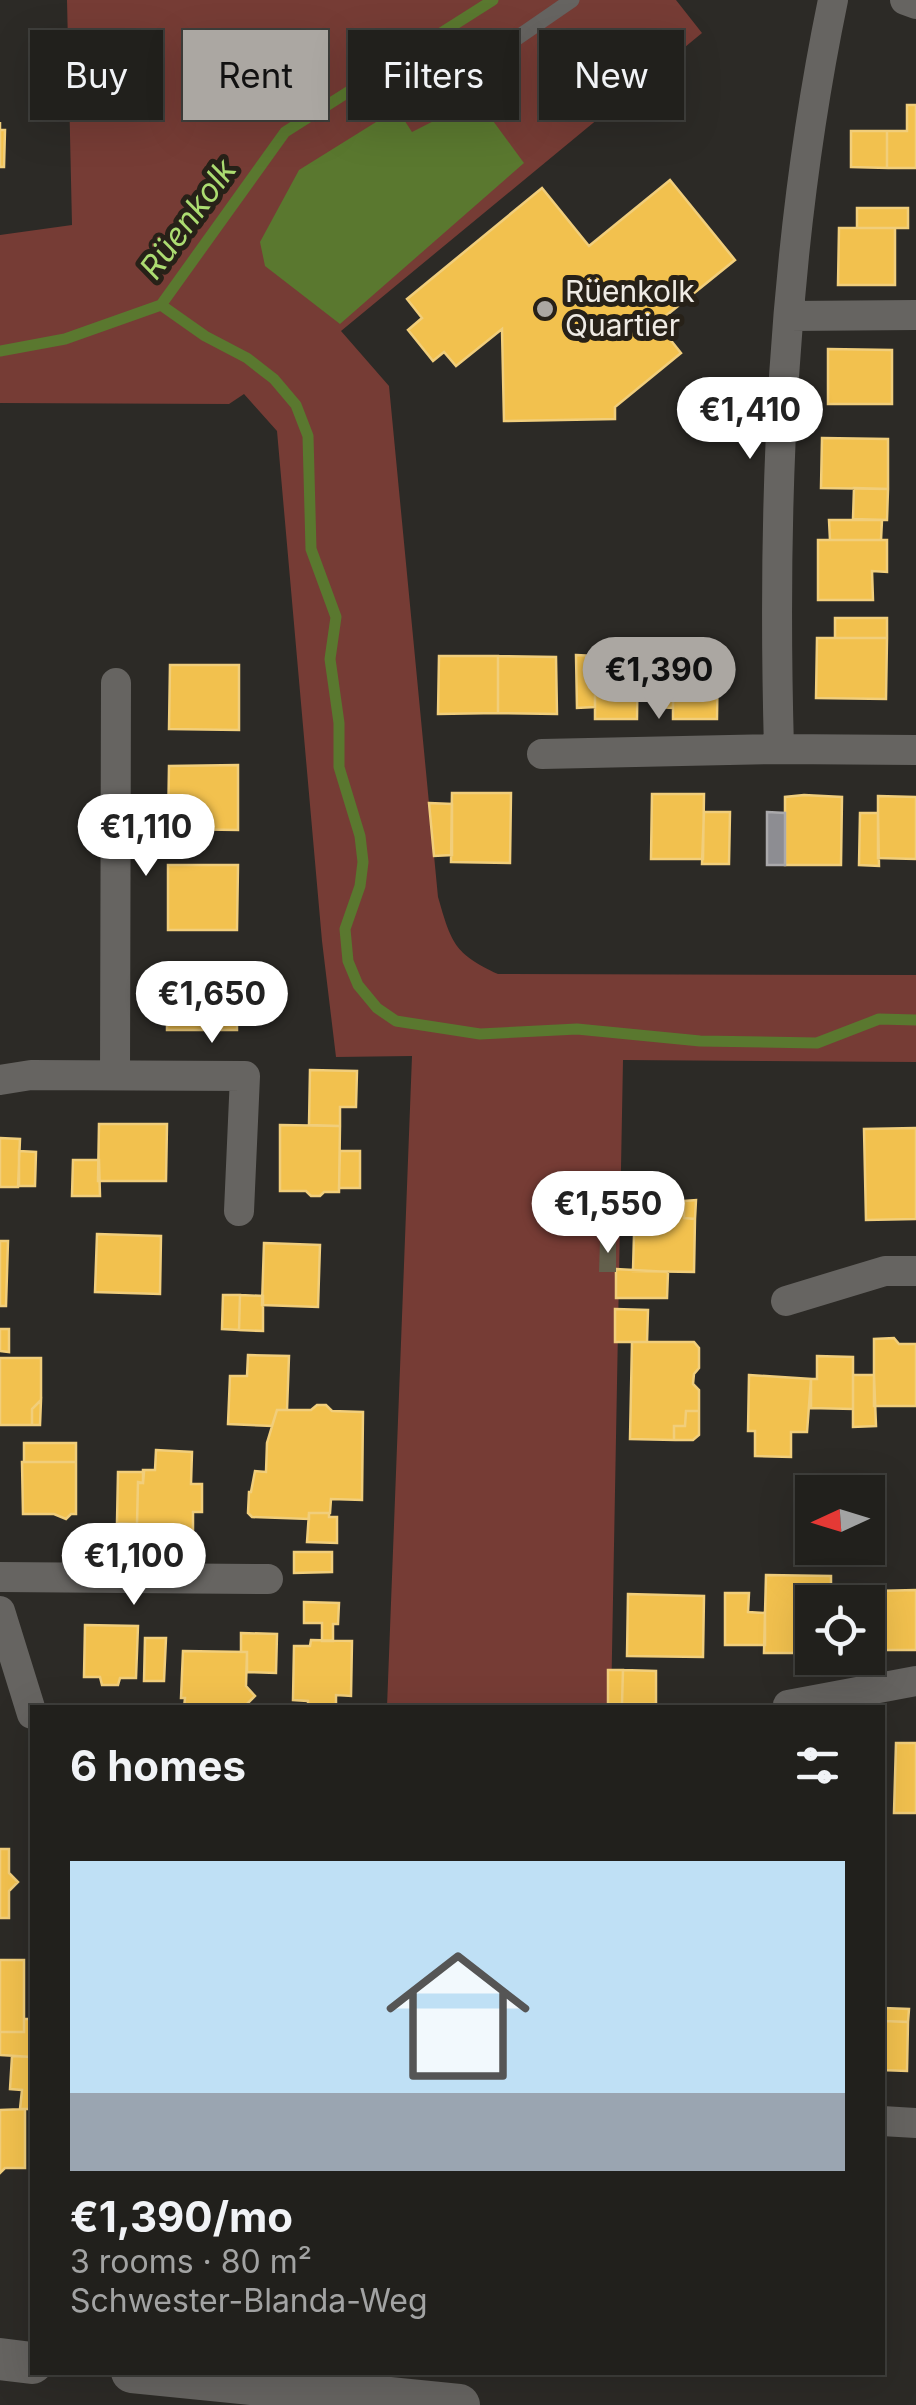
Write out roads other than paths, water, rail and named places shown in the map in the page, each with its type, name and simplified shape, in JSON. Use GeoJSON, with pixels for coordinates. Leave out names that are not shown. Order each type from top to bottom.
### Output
{"type":"FeatureCollection","features":[{"type":"Feature","properties":{"kind":"main road"},"geometry":{"type":"LineString","coordinates":[[0,2359],[30,2362]]}},
{"type":"Feature","properties":{"kind":"main road"},"geometry":{"type":"LineString","coordinates":[[162,2375],[459,2405]]}},
{"type":"Feature","properties":{"kind":"street"},"geometry":{"type":"LineString","coordinates":[[778,749],[780,455],[789,316],[802,176],[833,0]]}},
{"type":"Feature","properties":{"kind":"street"},"geometry":{"type":"LineString","coordinates":[[905,0],[916,4]]}},
{"type":"Feature","properties":{"kind":"street"},"geometry":{"type":"LineString","coordinates":[[789,316],[916,314]]}},
{"type":"Feature","properties":{"kind":"street"},"geometry":{"type":"LineString","coordinates":[[115,1075],[116,683]]}},
{"type":"Feature","properties":{"kind":"street"},"geometry":{"type":"LineString","coordinates":[[542,754],[916,750]]}},
{"type":"Feature","properties":{"kind":"street"},"geometry":{"type":"LineString","coordinates":[[0,1080],[31,1075],[245,1076],[239,1211]]}},
{"type":"Feature","properties":{"kind":"street"},"geometry":{"type":"LineString","coordinates":[[786,1301],[885,1271],[916,1271]]}},
{"type":"Feature","properties":{"kind":"street"},"geometry":{"type":"LineString","coordinates":[[0,1577],[268,1580]]}},
{"type":"Feature","properties":{"kind":"street"},"geometry":{"type":"LineString","coordinates":[[0,1611],[30,1708]]}},
{"type":"Feature","properties":{"kind":"street"},"geometry":{"type":"LineString","coordinates":[[788,1705],[916,1681]]}},
{"type":"Feature","properties":{"kind":"street"},"geometry":{"type":"LineString","coordinates":[[885,2122],[916,2124]]}},
{"type":"Feature","properties":{"kind":"lane"},"geometry":{"type":"LineString","coordinates":[[519,37],[572,0]]}},
{"type":"Feature","properties":{"kind":"waterway","name":"Rüenkolk"},"geometry":{"type":"LineString","coordinates":[[0,351],[65,339],[161,305],[285,132],[493,0]]}},
{"type":"Feature","properties":{"kind":"waterway"},"geometry":{"type":"LineString","coordinates":[[161,305],[274,379],[296,405],[308,436],[311,549],[336,617],[330,659],[339,723],[339,767],[360,836],[363,862],[360,886],[345,929],[348,961],[358,985],[377,1008],[396,1021],[480,1034],[577,1029],[700,1041],[817,1043],[879,1019],[916,1020]]}},
{"type":"Feature","properties":{"kind":"place","name":"Rüenkolk Quartier"},"geometry":{"type":"Point","coordinates":[545,309]}}]}
